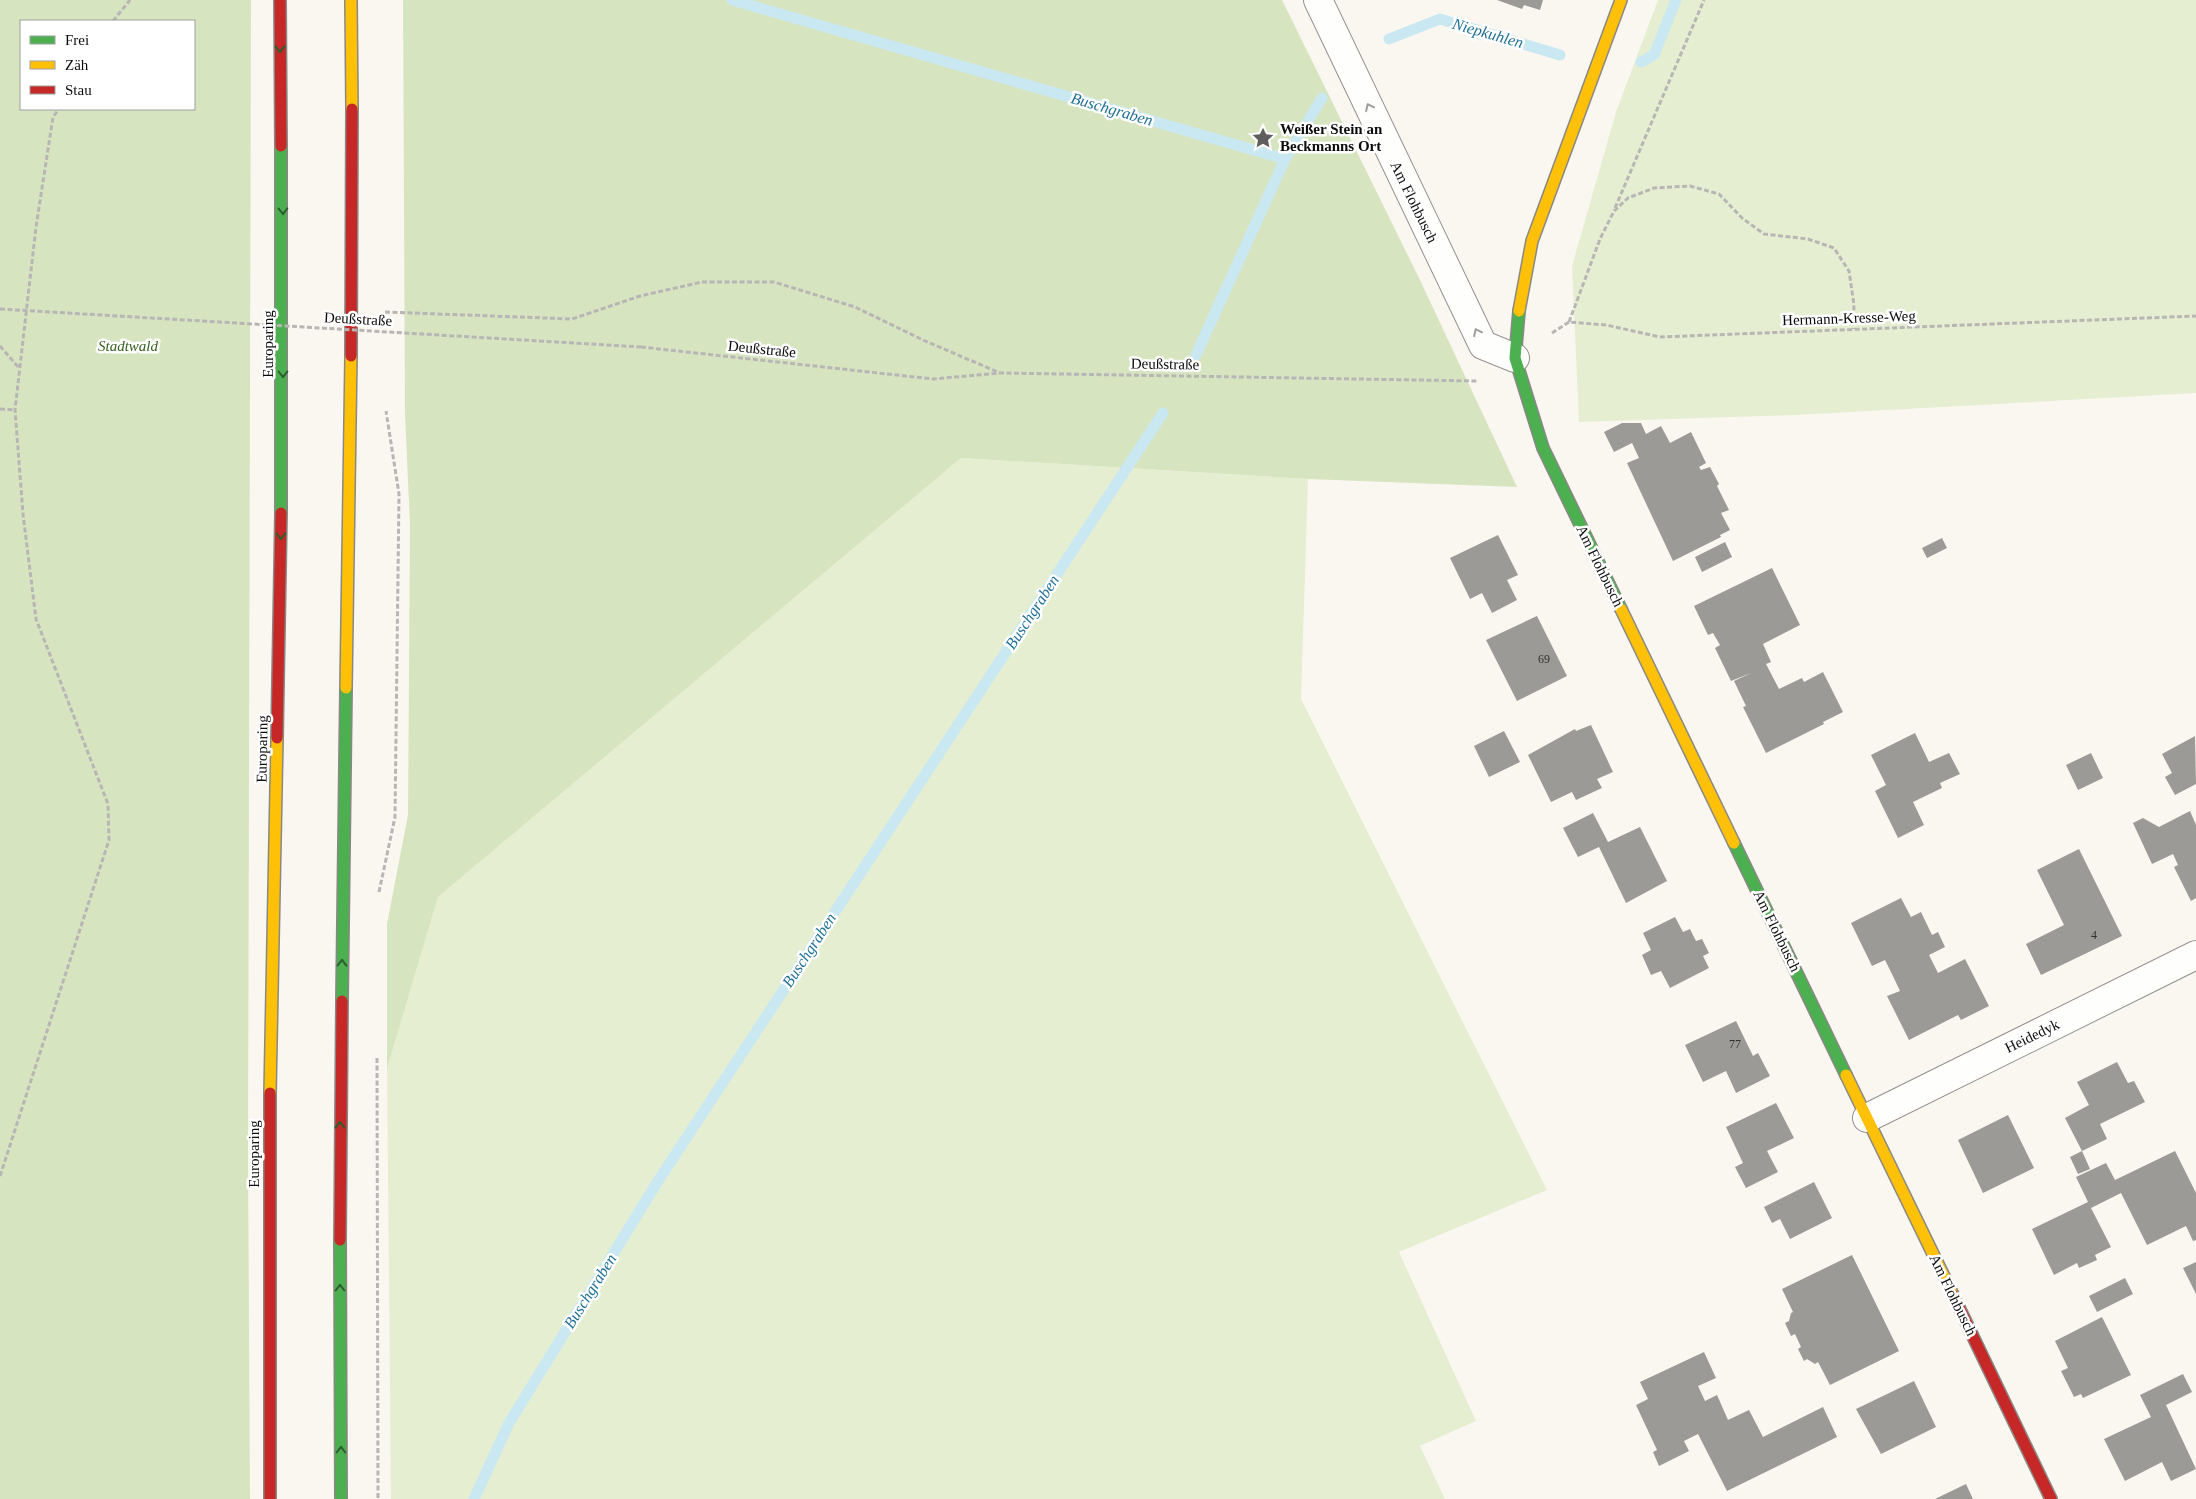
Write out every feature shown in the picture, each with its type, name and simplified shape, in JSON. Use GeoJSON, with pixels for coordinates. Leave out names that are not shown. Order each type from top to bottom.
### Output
{"type":"FeatureCollection","features":[{"type":"Feature","properties":{"kind":"main road","name":"Europaring"},"geometry":{"type":"LineString","coordinates":[[270,1499],[269,1132],[281,559],[283,313],[280,0]]}},
{"type":"Feature","properties":{"kind":"main road"},"geometry":{"type":"LineString","coordinates":[[341,1499],[340,1134],[353,227],[351,0]]}},
{"type":"Feature","properties":{"kind":"main road","name":"Am Flohbusch"},"geometry":{"type":"LineString","coordinates":[[1621,0],[1532,242],[1520,300],[1515,358],[1543,448],[2051,1499]]}},
{"type":"Feature","properties":{"kind":"street","name":"Am Flohbusch"},"geometry":{"type":"LineString","coordinates":[[1318,0],[1483,345],[1515,358]]}},
{"type":"Feature","properties":{"kind":"street","name":"Heidedyk"},"geometry":{"type":"LineString","coordinates":[[1867,1118],[2196,955]]}},
{"type":"Feature","properties":{"kind":"path"},"geometry":{"type":"LineString","coordinates":[[114,20],[130,0]]}},
{"type":"Feature","properties":{"kind":"path"},"geometry":{"type":"LineString","coordinates":[[1515,358],[1569,322],[1600,239],[1614,211],[1704,0]]}},
{"type":"Feature","properties":{"kind":"path"},"geometry":{"type":"LineString","coordinates":[[0,1176],[109,840],[108,804],[36,619],[23,514],[15,410],[38,218],[54,117],[58,110]]}},
{"type":"Feature","properties":{"kind":"path"},"geometry":{"type":"LineString","coordinates":[[1614,211],[1628,198],[1654,188],[1690,186],[1719,194],[1742,218],[1764,234],[1808,239],[1834,248],[1849,271],[1854,305],[1853,329]]}},
{"type":"Feature","properties":{"kind":"path"},"geometry":{"type":"LineString","coordinates":[[385,312],[572,319],[640,296],[702,282],[774,282],[856,308],[923,340],[1000,373]]}},
{"type":"Feature","properties":{"kind":"path"},"geometry":{"type":"LineString","coordinates":[[385,302],[385,342]]}},
{"type":"Feature","properties":{"kind":"path","name":"Deußstraße"},"geometry":{"type":"LineString","coordinates":[[0,309],[641,348],[933,379],[1000,373],[1484,381],[1515,358]]}},
{"type":"Feature","properties":{"kind":"path","name":"Hermann-Kresse-Weg"},"geometry":{"type":"LineString","coordinates":[[1569,322],[1606,325],[1660,337],[2196,316]]}},
{"type":"Feature","properties":{"kind":"path"},"geometry":{"type":"LineString","coordinates":[[0,346],[20,368]]}},
{"type":"Feature","properties":{"kind":"path"},"geometry":{"type":"LineString","coordinates":[[379,894],[395,817],[399,494],[385,402]]}},
{"type":"Feature","properties":{"kind":"path"},"geometry":{"type":"LineString","coordinates":[[0,409],[15,410]]}},
{"type":"Feature","properties":{"kind":"path"},"geometry":{"type":"LineString","coordinates":[[377,1052],[378,1499]]}},
{"type":"Feature","properties":{"kind":"green space","name":"Stadtwald"},"geometry":{"type":"Polygon","coordinates":[[[0,0],[251,0],[248,1156],[250,1499],[0,1499],[0,0]]]}},
{"type":"Feature","properties":{"kind":"green space"},"geometry":{"type":"Polygon","coordinates":[[[403,0],[1282,0],[1420,280],[1517,487],[1308,479],[961,458],[438,897],[387,1069],[387,924],[408,815],[410,525],[405,414],[403,0]]]}},
{"type":"Feature","properties":{"kind":"green space"},"geometry":{"type":"Polygon","coordinates":[[[1658,0],[2196,0],[2196,393],[1796,415],[1579,422],[1572,266],[1616,112],[1658,0]]]}},
{"type":"Feature","properties":{"kind":"green space"},"geometry":{"type":"Polygon","coordinates":[[[961,458],[1308,479],[1301,699],[1547,1190],[1399,1252],[1476,1421],[1420,1446],[1445,1499],[391,1499],[387,1069],[438,897],[961,458]]]}},
{"type":"Feature","properties":{"kind":"building"},"geometry":{"type":"Polygon","coordinates":[[[1497,0],[1543,0],[1540,10],[1524,5],[1522,9],[1497,0]]]}},
{"type":"Feature","properties":{"kind":"building"},"geometry":{"type":"Polygon","coordinates":[[[1622,423],[1641,423],[1646,434],[1661,426],[1670,443],[1691,432],[1706,463],[1699,467],[1701,470],[1710,467],[1719,484],[1717,486],[1729,510],[1721,513],[1730,530],[1720,535],[1721,537],[1673,561],[1627,463],[1639,458],[1632,443],[1614,452],[1604,432],[1622,423]]]}},
{"type":"Feature","properties":{"kind":"building"},"geometry":{"type":"Polygon","coordinates":[[[1498,535],[1518,575],[1507,580],[1517,600],[1492,613],[1482,593],[1470,599],[1450,558],[1498,535]]]}},
{"type":"Feature","properties":{"kind":"building"},"geometry":{"type":"Polygon","coordinates":[[[1942,538],[1947,548],[1927,558],[1922,548],[1942,538]]]}},
{"type":"Feature","properties":{"kind":"building"},"geometry":{"type":"Polygon","coordinates":[[[1725,542],[1732,557],[1702,572],[1695,557],[1725,542]]]}},
{"type":"Feature","properties":{"kind":"building"},"geometry":{"type":"Polygon","coordinates":[[[1772,568],[1800,625],[1763,644],[1771,662],[1766,664],[1779,689],[1802,678],[1804,682],[1823,672],[1843,712],[1823,722],[1824,724],[1766,753],[1743,707],[1746,706],[1734,681],[1751,673],[1731,681],[1715,648],[1720,645],[1713,633],[1708,635],[1694,606],[1772,568]]]}},
{"type":"Feature","properties":{"kind":"building"},"geometry":{"type":"Polygon","coordinates":[[[1537,616],[1567,676],[1517,701],[1486,640],[1537,616]]]}},
{"type":"Feature","properties":{"kind":"building"},"geometry":{"type":"Polygon","coordinates":[[[1591,725],[1613,772],[1597,779],[1602,788],[1576,800],[1572,792],[1551,802],[1528,755],[1575,729],[1576,731],[1591,725]]]}},
{"type":"Feature","properties":{"kind":"building"},"geometry":{"type":"Polygon","coordinates":[[[1504,731],[1520,762],[1489,777],[1474,746],[1504,731]]]}},
{"type":"Feature","properties":{"kind":"building"},"geometry":{"type":"Polygon","coordinates":[[[1915,733],[1929,762],[1949,753],[1960,774],[1940,783],[1942,788],[1913,802],[1924,825],[1898,838],[1875,791],[1886,785],[1871,755],[1915,733]]]}},
{"type":"Feature","properties":{"kind":"building"},"geometry":{"type":"Polygon","coordinates":[[[2195,736],[2196,784],[2175,795],[2165,777],[2172,773],[2162,754],[2195,736]]]}},
{"type":"Feature","properties":{"kind":"building"},"geometry":{"type":"Polygon","coordinates":[[[2091,753],[2103,778],[2078,790],[2066,765],[2091,753]]]}},
{"type":"Feature","properties":{"kind":"building"},"geometry":{"type":"Polygon","coordinates":[[[2190,811],[2196,825],[2196,898],[2191,901],[2174,867],[2178,865],[2173,854],[2152,864],[2133,823],[2143,818],[2159,827],[2190,811]]]}},
{"type":"Feature","properties":{"kind":"building"},"geometry":{"type":"Polygon","coordinates":[[[1593,813],[1608,842],[1640,827],[1667,881],[1626,903],[1599,847],[1578,857],[1563,828],[1593,813]]]}},
{"type":"Feature","properties":{"kind":"building"},"geometry":{"type":"Polygon","coordinates":[[[2079,849],[2122,936],[2041,975],[2026,944],[2064,925],[2037,870],[2079,849]]]}},
{"type":"Feature","properties":{"kind":"building"},"geometry":{"type":"Polygon","coordinates":[[[1901,898],[1911,917],[1921,912],[1932,935],[1938,932],[1945,947],[1929,955],[1938,973],[1965,959],[1989,1006],[1961,1020],[1958,1015],[1909,1040],[1887,996],[1900,991],[1892,974],[1885,960],[1872,966],[1851,923],[1901,898]]]}},
{"type":"Feature","properties":{"kind":"building"},"geometry":{"type":"Polygon","coordinates":[[[1675,917],[1683,932],[1690,929],[1696,941],[1702,939],[1709,953],[1703,956],[1709,968],[1670,988],[1661,971],[1651,975],[1642,955],[1651,950],[1643,933],[1675,917]]]}},
{"type":"Feature","properties":{"kind":"building"},"geometry":{"type":"Polygon","coordinates":[[[1736,1021],[1753,1056],[1758,1053],[1770,1076],[1736,1093],[1726,1071],[1703,1082],[1685,1045],[1736,1021]]]}},
{"type":"Feature","properties":{"kind":"building"},"geometry":{"type":"Polygon","coordinates":[[[2117,1062],[2128,1083],[2134,1081],[2145,1102],[2100,1124],[2107,1139],[2082,1151],[2065,1118],[2089,1105],[2077,1082],[2117,1062]]]}},
{"type":"Feature","properties":{"kind":"building"},"geometry":{"type":"Polygon","coordinates":[[[1776,1103],[1794,1138],[1767,1151],[1778,1172],[1746,1188],[1735,1167],[1743,1163],[1726,1127],[1776,1103]]]}},
{"type":"Feature","properties":{"kind":"building"},"geometry":{"type":"Polygon","coordinates":[[[2008,1115],[2034,1168],[1983,1193],[1958,1140],[2008,1115]]]}},
{"type":"Feature","properties":{"kind":"building"},"geometry":{"type":"Polygon","coordinates":[[[2082,1151],[2090,1169],[2078,1174],[2070,1157],[2082,1151]]]}},
{"type":"Feature","properties":{"kind":"building"},"geometry":{"type":"Polygon","coordinates":[[[2175,1151],[2196,1193],[2196,1240],[2193,1241],[2186,1226],[2147,1245],[2121,1193],[2091,1208],[2111,1247],[2095,1255],[2097,1260],[2079,1268],[2077,1263],[2054,1275],[2032,1229],[2088,1202],[2076,1177],[2106,1163],[2115,1180],[2175,1151]]]}},
{"type":"Feature","properties":{"kind":"building"},"geometry":{"type":"Polygon","coordinates":[[[1814,1182],[1832,1218],[1790,1239],[1780,1219],[1772,1223],[1764,1207],[1814,1182]]]}},
{"type":"Feature","properties":{"kind":"building"},"geometry":{"type":"Polygon","coordinates":[[[1852,1255],[1899,1351],[1830,1385],[1818,1362],[1815,1364],[1807,1359],[1804,1361],[1798,1349],[1801,1347],[1795,1334],[1791,1336],[1785,1323],[1789,1321],[1793,1312],[1782,1289],[1852,1255]]]}},
{"type":"Feature","properties":{"kind":"building"},"geometry":{"type":"Polygon","coordinates":[[[2196,1262],[2196,1294],[2183,1268],[2196,1262]]]}},
{"type":"Feature","properties":{"kind":"building"},"geometry":{"type":"Polygon","coordinates":[[[2125,1278],[2133,1294],[2097,1312],[2089,1296],[2125,1278]]]}},
{"type":"Feature","properties":{"kind":"building"},"geometry":{"type":"Polygon","coordinates":[[[2102,1317],[2131,1375],[2083,1398],[2081,1394],[2074,1397],[2061,1371],[2068,1368],[2055,1341],[2102,1317]]]}},
{"type":"Feature","properties":{"kind":"building"},"geometry":{"type":"Polygon","coordinates":[[[1704,1352],[1716,1378],[1698,1386],[1705,1401],[1717,1395],[1728,1420],[1749,1410],[1763,1437],[1823,1407],[1837,1437],[1727,1491],[1698,1434],[1684,1441],[1689,1451],[1659,1466],[1653,1452],[1657,1450],[1636,1405],[1648,1399],[1640,1382],[1704,1352]]]}},
{"type":"Feature","properties":{"kind":"building"},"geometry":{"type":"Polygon","coordinates":[[[2183,1374],[2192,1392],[2166,1405],[2196,1469],[2171,1481],[2162,1462],[2125,1481],[2104,1439],[2151,1417],[2140,1395],[2183,1374]]]}},
{"type":"Feature","properties":{"kind":"building"},"geometry":{"type":"Polygon","coordinates":[[[1914,1381],[1936,1427],[1881,1454],[1856,1409],[1914,1381]]]}},
{"type":"Feature","properties":{"kind":"building"},"geometry":{"type":"Polygon","coordinates":[[[1966,1484],[1973,1499],[1935,1499],[1966,1484]]]}},
{"type":"Feature","properties":{"kind":"waterway","name":"Buschgraben"},"geometry":{"type":"LineString","coordinates":[[732,0],[1285,159]]}},
{"type":"Feature","properties":{"kind":"waterway","name":"Niepkuhlen"},"geometry":{"type":"LineString","coordinates":[[1641,62],[1654,55],[1676,0]]}},
{"type":"Feature","properties":{"kind":"waterway","name":"Niepkuhlen"},"geometry":{"type":"LineString","coordinates":[[1389,39],[1440,19],[1560,55]]}},
{"type":"Feature","properties":{"kind":"waterway","name":"Buschgraben"},"geometry":{"type":"LineString","coordinates":[[1196,355],[1285,159],[1322,98]]}},
{"type":"Feature","properties":{"kind":"waterway","name":"Buschgraben"},"geometry":{"type":"LineString","coordinates":[[474,1499],[509,1423],[658,1181],[1163,413]]}},
{"type":"Feature","properties":{"kind":"traffic: fast"},"geometry":{"type":"LineString","coordinates":[[281,146],[281,513]]}},
{"type":"Feature","properties":{"kind":"traffic: fast"},"geometry":{"type":"LineString","coordinates":[[1519,311],[1515,358],[1543,448],[1621,609]]}},
{"type":"Feature","properties":{"kind":"traffic: fast"},"geometry":{"type":"LineString","coordinates":[[342,1001],[346,688]]}},
{"type":"Feature","properties":{"kind":"traffic: fast"},"geometry":{"type":"LineString","coordinates":[[1734,843],[1846,1075]]}},
{"type":"Feature","properties":{"kind":"traffic: fast"},"geometry":{"type":"LineString","coordinates":[[340,1240],[341,1499]]}},
{"type":"Feature","properties":{"kind":"traffic: slow"},"geometry":{"type":"LineString","coordinates":[[351,0],[352,109]]}},
{"type":"Feature","properties":{"kind":"traffic: slow"},"geometry":{"type":"LineString","coordinates":[[1519,311],[1532,241],[1621,0]]}},
{"type":"Feature","properties":{"kind":"traffic: slow"},"geometry":{"type":"LineString","coordinates":[[346,688],[351,356]]}},
{"type":"Feature","properties":{"kind":"traffic: slow"},"geometry":{"type":"LineString","coordinates":[[1621,609],[1734,843]]}},
{"type":"Feature","properties":{"kind":"traffic: slow"},"geometry":{"type":"LineString","coordinates":[[270,1093],[277,738]]}},
{"type":"Feature","properties":{"kind":"traffic: slow"},"geometry":{"type":"LineString","coordinates":[[1846,1075],[1953,1295]]}},
{"type":"Feature","properties":{"kind":"traffic: jam"},"geometry":{"type":"LineString","coordinates":[[280,0],[281,146]]}},
{"type":"Feature","properties":{"kind":"traffic: jam"},"geometry":{"type":"LineString","coordinates":[[351,356],[352,109]]}},
{"type":"Feature","properties":{"kind":"traffic: jam"},"geometry":{"type":"LineString","coordinates":[[277,738],[281,513]]}},
{"type":"Feature","properties":{"kind":"traffic: jam"},"geometry":{"type":"LineString","coordinates":[[340,1240],[342,1001]]}},
{"type":"Feature","properties":{"kind":"traffic: jam"},"geometry":{"type":"LineString","coordinates":[[270,1093],[270,1499]]}},
{"type":"Feature","properties":{"kind":"traffic: jam"},"geometry":{"type":"LineString","coordinates":[[1953,1295],[2051,1499]]}},
{"type":"Feature","properties":{"kind":"place","name":"Weißer Stein an Beckmanns Ort"},"geometry":{"type":"Point","coordinates":[1263,138]}}]}
